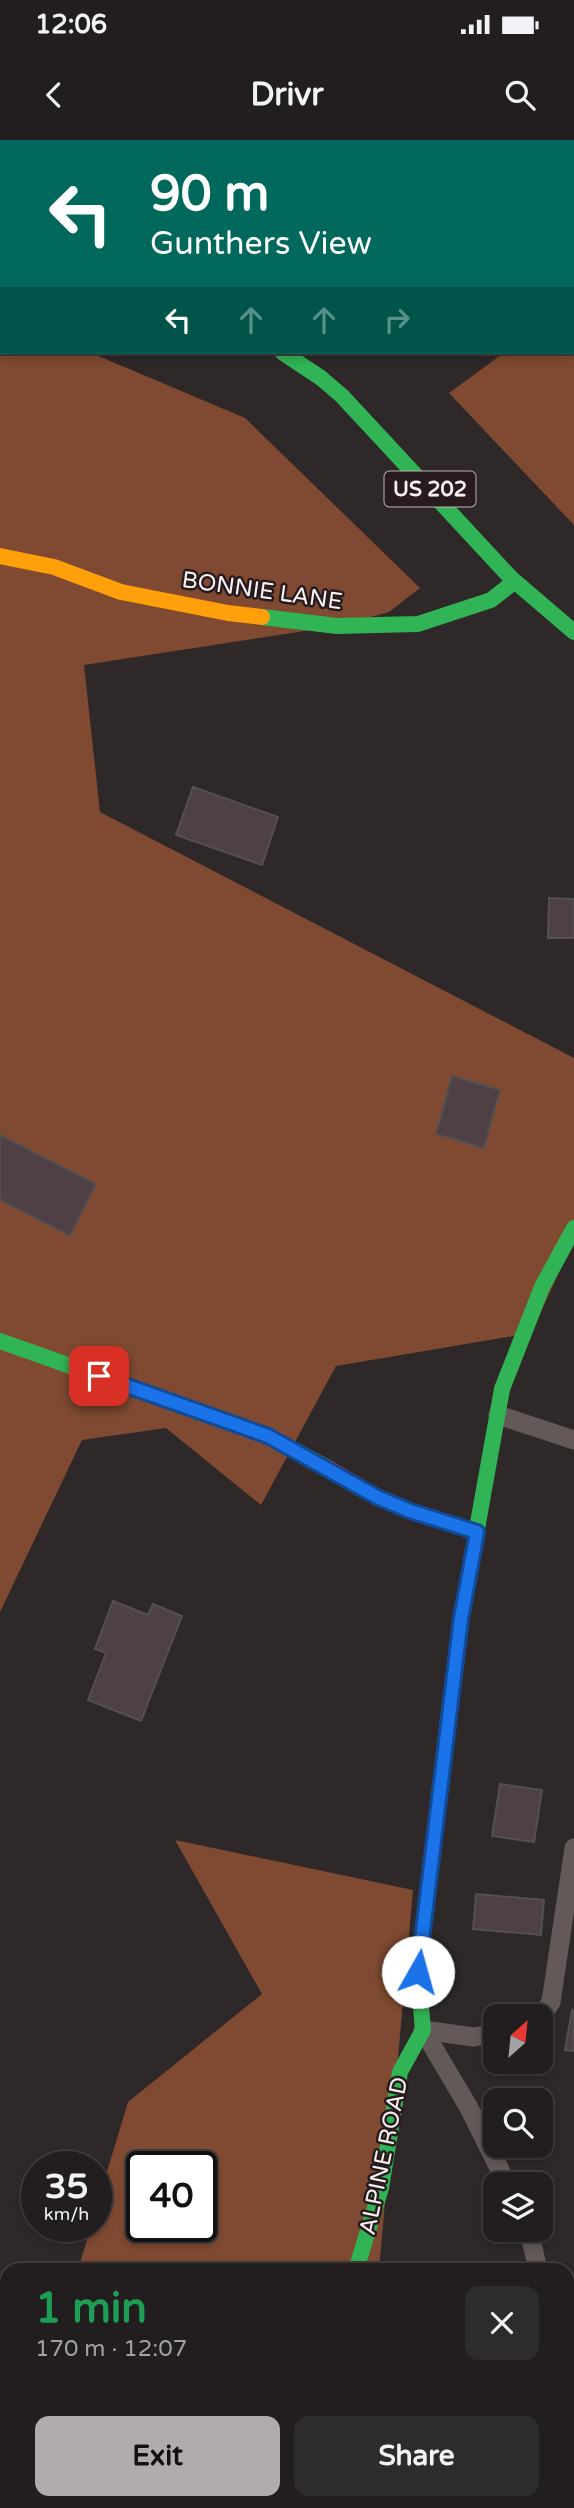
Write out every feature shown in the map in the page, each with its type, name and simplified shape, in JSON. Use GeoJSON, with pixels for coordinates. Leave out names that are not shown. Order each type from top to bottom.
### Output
{"type":"FeatureCollection","features":[{"type":"Feature","properties":{"kind":"street","name":"US 202"},"geometry":{"type":"LineString","coordinates":[[285,354],[341,394],[514,582],[574,632]]}},
{"type":"Feature","properties":{"kind":"street","name":"BONNIE LANE"},"geometry":{"type":"LineString","coordinates":[[0,556],[54,566],[121,592],[228,613],[337,626],[418,624],[491,600],[514,582]]}},
{"type":"Feature","properties":{"kind":"street"},"geometry":{"type":"LineString","coordinates":[[423,2030],[418,1972],[461,1618],[502,1388],[542,1287],[574,1228]]}},
{"type":"Feature","properties":{"kind":"street"},"geometry":{"type":"LineString","coordinates":[[0,1341],[268,1436],[377,1497],[410,1511],[477,1532]]}},
{"type":"Feature","properties":{"kind":"street","name":"ALPINE ROAD"},"geometry":{"type":"LineString","coordinates":[[358,2263],[381,2188],[400,2072],[423,2030]]}},
{"type":"Feature","properties":{"kind":"lane"},"geometry":{"type":"LineString","coordinates":[[498,1415],[574,1440]]}},
{"type":"Feature","properties":{"kind":"lane"},"geometry":{"type":"LineString","coordinates":[[550,2004],[574,1848]]}},
{"type":"Feature","properties":{"kind":"lane"},"geometry":{"type":"LineString","coordinates":[[423,2030],[474,2038],[483,2036]]}},
{"type":"Feature","properties":{"kind":"lane"},"geometry":{"type":"LineString","coordinates":[[423,2030],[469,2108],[501,2172]]}},
{"type":"Feature","properties":{"kind":"lane"},"geometry":{"type":"LineString","coordinates":[[532,2242],[536,2263]]}},
{"type":"Feature","properties":{"kind":"shaded area"},"geometry":{"type":"Polygon","coordinates":[[[0,354],[94,354],[245,418],[420,588],[389,612],[337,626],[84,665],[100,812],[574,1058],[574,1240],[531,1333],[336,1366],[261,1505],[166,1428],[82,1440],[0,1612],[0,354]]]}},
{"type":"Feature","properties":{"kind":"shaded area"},"geometry":{"type":"Polygon","coordinates":[[[502,354],[574,354],[574,525],[449,393],[502,354]]]}},
{"type":"Feature","properties":{"kind":"shaded area"},"geometry":{"type":"Polygon","coordinates":[[[175,1840],[413,1890],[380,2263],[80,2263],[86,2242],[112,2242],[112,2155],[128,2102],[262,1994],[175,1840]]]}},
{"type":"Feature","properties":{"kind":"building"},"geometry":{"type":"Polygon","coordinates":[[[193,787],[278,817],[262,865],[176,835],[193,787]]]}},
{"type":"Feature","properties":{"kind":"building"},"geometry":{"type":"Polygon","coordinates":[[[549,898],[574,899],[574,938],[548,938],[549,898]]]}},
{"type":"Feature","properties":{"kind":"building"},"geometry":{"type":"Polygon","coordinates":[[[452,1076],[500,1090],[484,1148],[436,1134],[452,1076]]]}},
{"type":"Feature","properties":{"kind":"building"},"geometry":{"type":"Polygon","coordinates":[[[0,1135],[96,1184],[70,1236],[0,1200],[0,1135]]]}},
{"type":"Feature","properties":{"kind":"building"},"geometry":{"type":"Polygon","coordinates":[[[113,1601],[148,1615],[153,1604],[182,1616],[141,1721],[88,1700],[106,1653],[95,1649],[113,1601]]]}},
{"type":"Feature","properties":{"kind":"building"},"geometry":{"type":"Polygon","coordinates":[[[500,1784],[542,1790],[534,1842],[492,1836],[500,1784]]]}},
{"type":"Feature","properties":{"kind":"building"},"geometry":{"type":"Polygon","coordinates":[[[476,1894],[544,1900],[541,1935],[473,1929],[476,1894]]]}},
{"type":"Feature","properties":{"kind":"building"},"geometry":{"type":"Polygon","coordinates":[[[572,2010],[574,2011],[574,2051],[565,2050],[572,2010]]]}},
{"type":"Feature","properties":{"kind":"traffic: fast"},"geometry":{"type":"LineString","coordinates":[[285,354],[342,396],[511,578],[574,632]]}},
{"type":"Feature","properties":{"kind":"traffic: fast"},"geometry":{"type":"LineString","coordinates":[[262,617],[337,626],[418,624],[491,600],[514,582]]}},
{"type":"Feature","properties":{"kind":"traffic: fast"},"geometry":{"type":"LineString","coordinates":[[456,1657],[502,1389],[542,1287],[574,1228]]}},
{"type":"Feature","properties":{"kind":"traffic: fast"},"geometry":{"type":"LineString","coordinates":[[0,1341],[268,1436],[328,1468]]}},
{"type":"Feature","properties":{"kind":"traffic: fast"},"geometry":{"type":"LineString","coordinates":[[358,2263],[381,2188],[400,2072],[423,2030],[418,1972],[426,1903]]}},
{"type":"Feature","properties":{"kind":"traffic: slow"},"geometry":{"type":"LineString","coordinates":[[0,556],[54,567],[121,592],[262,617]]}},
{"type":"Feature","properties":{"kind":"traffic: jam"},"geometry":{"type":"LineString","coordinates":[[328,1468],[377,1497],[410,1511],[477,1532]]}},
{"type":"Feature","properties":{"kind":"traffic: jam"},"geometry":{"type":"LineString","coordinates":[[426,1903],[456,1657]]}},
{"type":"Feature","properties":{"kind":"route"},"geometry":{"type":"LineString","coordinates":[[99,1376],[268,1436],[314,1459],[377,1497],[410,1511],[477,1532],[461,1618],[418,1972]]}}]}
